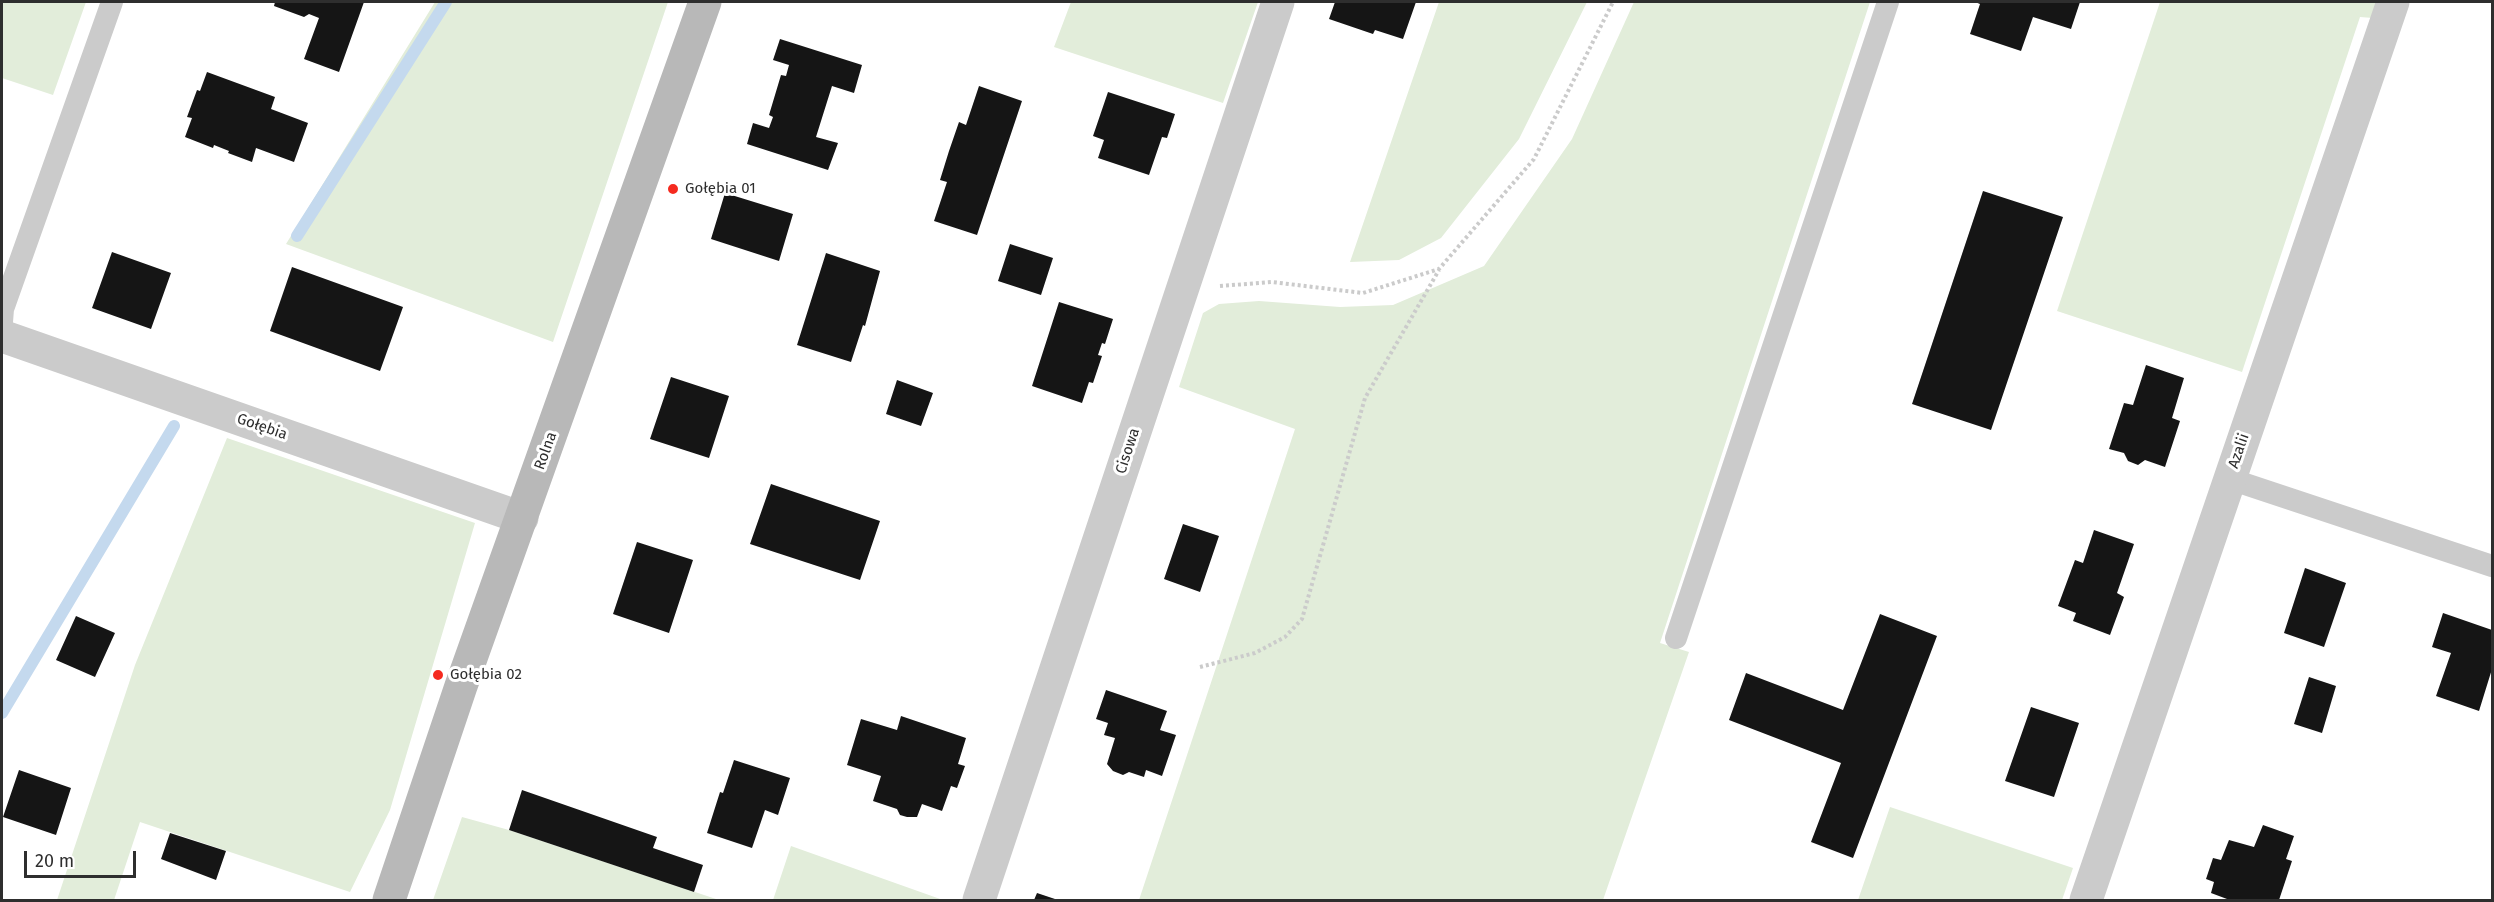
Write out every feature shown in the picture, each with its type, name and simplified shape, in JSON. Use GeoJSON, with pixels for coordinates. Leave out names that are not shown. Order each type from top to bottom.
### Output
{"type":"FeatureCollection","features":[{"type":"Feature","properties":{"kind":"street","name":"Rolna"},"geometry":{"type":"LineString","coordinates":[[389,900],[461,686],[705,2]]}},
{"type":"Feature","properties":{"kind":"street","name":"Cisowa"},"geometry":{"type":"LineString","coordinates":[[979,900],[1278,2]]}},
{"type":"Feature","properties":{"kind":"street","name":"Azalii"},"geometry":{"type":"LineString","coordinates":[[2086,900],[2393,2]]}},
{"type":"Feature","properties":{"kind":"street","name":"Gołębia"},"geometry":{"type":"LineString","coordinates":[[2,336],[522,518]]}},
{"type":"Feature","properties":{"kind":"lane"},"geometry":{"type":"LineString","coordinates":[[2,322],[3,309],[112,2]]}},
{"type":"Feature","properties":{"kind":"lane"},"geometry":{"type":"LineString","coordinates":[[1676,638],[1888,2]]}},
{"type":"Feature","properties":{"kind":"lane"},"geometry":{"type":"LineString","coordinates":[[2230,479],[2493,566]]}},
{"type":"Feature","properties":{"kind":"path"},"geometry":{"type":"LineString","coordinates":[[1200,667],[1255,653],[1285,637],[1302,619],[1365,398],[1439,269],[1534,159],[1613,2]]}},
{"type":"Feature","properties":{"kind":"path"},"geometry":{"type":"LineString","coordinates":[[1180,296],[1230,284],[1272,282],[1363,293],[1439,269]]}},
{"type":"Feature","properties":{"kind":"green space"},"geometry":{"type":"Polygon","coordinates":[[[2,2],[86,2],[53,95],[2,78],[2,2]]]}},
{"type":"Feature","properties":{"kind":"green space"},"geometry":{"type":"Polygon","coordinates":[[[435,2],[668,2],[553,342],[286,244],[435,2]]]}},
{"type":"Feature","properties":{"kind":"green space"},"geometry":{"type":"Polygon","coordinates":[[[1071,2],[1258,2],[1223,103],[1054,47],[1071,2]]]}},
{"type":"Feature","properties":{"kind":"green space"},"geometry":{"type":"Polygon","coordinates":[[[1439,2],[1587,2],[1519,139],[1441,238],[1399,260],[1350,262],[1439,2]]]}},
{"type":"Feature","properties":{"kind":"green space"},"geometry":{"type":"Polygon","coordinates":[[[1634,2],[1870,2],[1660,643],[1689,652],[1603,900],[1139,900],[1295,429],[1179,387],[1203,313],[1219,304],[1259,301],[1340,307],[1393,305],[1484,266],[1572,139],[1634,2]]]}},
{"type":"Feature","properties":{"kind":"green space"},"geometry":{"type":"Polygon","coordinates":[[[2160,2],[2378,2],[2373,18],[2360,17],[2242,372],[2057,311],[2160,2]]]}},
{"type":"Feature","properties":{"kind":"green space"},"geometry":{"type":"Polygon","coordinates":[[[227,438],[475,523],[390,810],[350,892],[140,822],[114,900],[57,900],[135,665],[227,438]]]}},
{"type":"Feature","properties":{"kind":"green space"},"geometry":{"type":"Polygon","coordinates":[[[1890,807],[2073,868],[2062,900],[1858,900],[1890,807]]]}},
{"type":"Feature","properties":{"kind":"green space"},"geometry":{"type":"Polygon","coordinates":[[[462,817],[509,830],[719,900],[433,900],[462,817]]]}},
{"type":"Feature","properties":{"kind":"green space"},"geometry":{"type":"Polygon","coordinates":[[[791,846],[943,900],[773,900],[791,846]]]}},
{"type":"Feature","properties":{"kind":"building"},"geometry":{"type":"Polygon","coordinates":[[[275,2],[364,2],[339,72],[304,59],[319,18],[309,14],[304,17],[274,6],[275,2]]]}},
{"type":"Feature","properties":{"kind":"building"},"geometry":{"type":"Polygon","coordinates":[[[1335,2],[1416,2],[1403,39],[1375,30],[1373,34],[1329,19],[1335,2]]]}},
{"type":"Feature","properties":{"kind":"building"},"geometry":{"type":"Polygon","coordinates":[[[1975,2],[2080,2],[2071,29],[2033,17],[2021,51],[1970,34],[1980,4],[1975,2]]]}},
{"type":"Feature","properties":{"kind":"building"},"geometry":{"type":"Polygon","coordinates":[[[780,39],[862,65],[854,93],[832,86],[816,137],[838,143],[828,170],[747,144],[753,123],[769,128],[773,117],[769,115],[781,75],[786,76],[789,65],[773,60],[780,39]]]}},
{"type":"Feature","properties":{"kind":"building"},"geometry":{"type":"Polygon","coordinates":[[[207,72],[275,97],[271,109],[308,123],[294,162],[256,148],[252,162],[214,145],[213,148],[185,137],[192,118],[187,117],[197,90],[200,91],[207,72]]]}},
{"type":"Feature","properties":{"kind":"building"},"geometry":{"type":"Polygon","coordinates":[[[979,86],[1022,101],[977,235],[934,221],[947,182],[940,180],[949,151],[959,122],[966,125],[979,86]]]}},
{"type":"Feature","properties":{"kind":"building"},"geometry":{"type":"Polygon","coordinates":[[[1108,92],[1175,114],[1167,138],[1162,137],[1149,175],[1098,158],[1104,140],[1093,136],[1108,92]]]}},
{"type":"Feature","properties":{"kind":"building"},"geometry":{"type":"Polygon","coordinates":[[[1983,191],[2063,217],[1991,430],[1912,404],[1983,191]]]}},
{"type":"Feature","properties":{"kind":"building"},"geometry":{"type":"Polygon","coordinates":[[[725,193],[793,214],[779,261],[711,239],[725,193]]]}},
{"type":"Feature","properties":{"kind":"building"},"geometry":{"type":"Polygon","coordinates":[[[1010,244],[1053,258],[1041,295],[998,281],[1010,244]]]}},
{"type":"Feature","properties":{"kind":"building"},"geometry":{"type":"Polygon","coordinates":[[[112,252],[171,273],[151,329],[92,308],[112,252]]]}},
{"type":"Feature","properties":{"kind":"building"},"geometry":{"type":"Polygon","coordinates":[[[826,253],[880,271],[865,326],[863,325],[851,362],[797,345],[826,253]]]}},
{"type":"Feature","properties":{"kind":"building"},"geometry":{"type":"Polygon","coordinates":[[[292,267],[403,307],[380,371],[270,331],[292,267]]]}},
{"type":"Feature","properties":{"kind":"building"},"geometry":{"type":"Polygon","coordinates":[[[1059,302],[1113,319],[1105,344],[1102,343],[1098,355],[1102,356],[1093,383],[1089,382],[1082,403],[1032,386],[1059,302]]]}},
{"type":"Feature","properties":{"kind":"building"},"geometry":{"type":"Polygon","coordinates":[[[2146,365],[2184,378],[2172,418],[2180,421],[2165,467],[2145,460],[2138,465],[2128,461],[2124,453],[2109,449],[2124,403],[2133,405],[2146,365]]]}},
{"type":"Feature","properties":{"kind":"building"},"geometry":{"type":"Polygon","coordinates":[[[671,377],[729,396],[709,458],[650,439],[671,377]]]}},
{"type":"Feature","properties":{"kind":"building"},"geometry":{"type":"Polygon","coordinates":[[[897,380],[933,393],[921,426],[886,414],[897,380]]]}},
{"type":"Feature","properties":{"kind":"building"},"geometry":{"type":"Polygon","coordinates":[[[771,484],[880,521],[860,580],[750,544],[771,484]]]}},
{"type":"Feature","properties":{"kind":"building"},"geometry":{"type":"Polygon","coordinates":[[[1183,524],[1219,536],[1200,592],[1164,579],[1183,524]]]}},
{"type":"Feature","properties":{"kind":"building"},"geometry":{"type":"Polygon","coordinates":[[[2094,530],[2134,544],[2117,593],[2124,597],[2110,635],[2073,621],[2076,613],[2058,606],[2075,560],[2083,563],[2094,530]]]}},
{"type":"Feature","properties":{"kind":"building"},"geometry":{"type":"Polygon","coordinates":[[[637,542],[693,560],[669,633],[613,614],[637,542]]]}},
{"type":"Feature","properties":{"kind":"building"},"geometry":{"type":"Polygon","coordinates":[[[2305,568],[2346,583],[2324,647],[2284,633],[2305,568]]]}},
{"type":"Feature","properties":{"kind":"building"},"geometry":{"type":"Polygon","coordinates":[[[2443,613],[2492,630],[2492,669],[2479,711],[2436,696],[2451,653],[2432,647],[2443,613]]]}},
{"type":"Feature","properties":{"kind":"building"},"geometry":{"type":"Polygon","coordinates":[[[1880,614],[1937,636],[1853,858],[1811,842],[1841,763],[1729,720],[1746,673],[1843,710],[1880,614]]]}},
{"type":"Feature","properties":{"kind":"building"},"geometry":{"type":"Polygon","coordinates":[[[76,616],[115,633],[95,677],[56,660],[76,616]]]}},
{"type":"Feature","properties":{"kind":"building"},"geometry":{"type":"Polygon","coordinates":[[[2309,677],[2336,686],[2322,733],[2294,724],[2309,677]]]}},
{"type":"Feature","properties":{"kind":"building"},"geometry":{"type":"Polygon","coordinates":[[[1106,690],[1167,711],[1160,730],[1176,735],[1162,776],[1146,770],[1144,777],[1129,772],[1123,775],[1113,771],[1107,764],[1115,738],[1104,735],[1108,723],[1096,719],[1106,690]]]}},
{"type":"Feature","properties":{"kind":"building"},"geometry":{"type":"Polygon","coordinates":[[[2031,707],[2079,723],[2054,797],[2005,781],[2031,707]]]}},
{"type":"Feature","properties":{"kind":"building"},"geometry":{"type":"Polygon","coordinates":[[[901,716],[966,738],[958,764],[965,766],[957,788],[951,786],[942,811],[922,804],[917,817],[900,815],[897,809],[873,801],[881,776],[847,765],[861,719],[897,730],[901,716]]]}},
{"type":"Feature","properties":{"kind":"building"},"geometry":{"type":"Polygon","coordinates":[[[734,760],[790,778],[778,815],[765,810],[752,848],[707,833],[720,792],[723,793],[734,760]]]}},
{"type":"Feature","properties":{"kind":"building"},"geometry":{"type":"Polygon","coordinates":[[[19,770],[71,788],[56,835],[3,817],[19,770]]]}},
{"type":"Feature","properties":{"kind":"building"},"geometry":{"type":"Polygon","coordinates":[[[522,790],[657,837],[653,848],[703,865],[694,892],[509,830],[522,790]]]}},
{"type":"Feature","properties":{"kind":"building"},"geometry":{"type":"Polygon","coordinates":[[[2263,825],[2294,836],[2286,859],[2292,861],[2279,900],[2226,900],[2211,893],[2214,882],[2206,879],[2213,858],[2221,860],[2229,840],[2254,847],[2263,825]]]}},
{"type":"Feature","properties":{"kind":"building"},"geometry":{"type":"Polygon","coordinates":[[[170,833],[226,851],[216,880],[161,859],[170,833]]]}},
{"type":"Feature","properties":{"kind":"building"},"geometry":{"type":"Polygon","coordinates":[[[1037,893],[1058,900],[1034,900],[1037,893]]]}},
{"type":"Feature","properties":{"kind":"waterway"},"geometry":{"type":"LineString","coordinates":[[297,236],[446,2]]}},
{"type":"Feature","properties":{"kind":"waterway"},"geometry":{"type":"LineString","coordinates":[[2,713],[174,426]]}},
{"type":"Feature","properties":{"kind":"place","name":"Gołębia 01"},"geometry":{"type":"Point","coordinates":[673,189]}},
{"type":"Feature","properties":{"kind":"place","name":"Gołębia 02"},"geometry":{"type":"Point","coordinates":[438,675]}}]}
